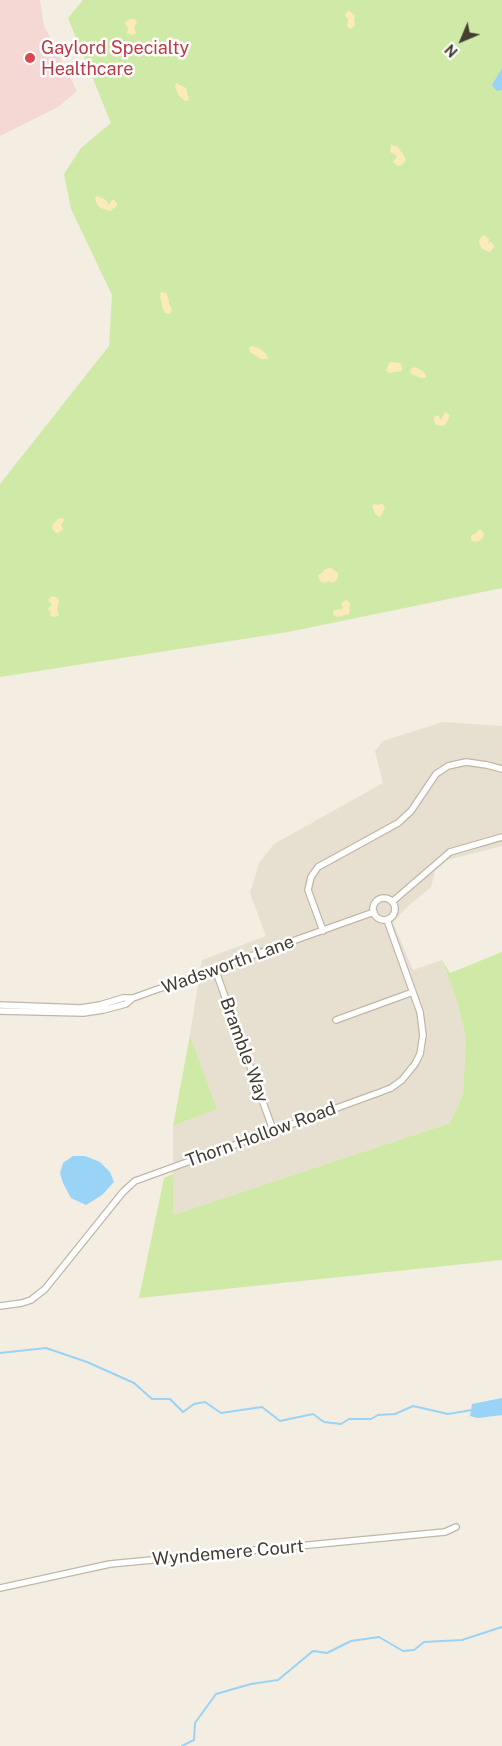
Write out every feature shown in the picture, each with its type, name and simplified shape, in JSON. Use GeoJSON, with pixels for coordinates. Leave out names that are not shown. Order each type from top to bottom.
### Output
{"type":"FeatureCollection","features":[{"type":"Feature","properties":{"kind":"street"},"geometry":{"type":"LineString","coordinates":[[322,931],[308,890],[311,877],[318,867],[398,822],[411,811],[436,774],[448,766],[466,762],[502,769]]}},
{"type":"Feature","properties":{"kind":"street"},"geometry":{"type":"LineString","coordinates":[[392,902],[450,852],[502,837]]}},
{"type":"Feature","properties":{"kind":"street"},"geometry":{"type":"LineString","coordinates":[[387,898],[392,902],[395,912],[391,918],[387,920],[378,918],[374,912],[375,903],[380,899],[387,898]]}},
{"type":"Feature","properties":{"kind":"street","name":"Wadsworth Lane"},"geometry":{"type":"LineString","coordinates":[[0,1005],[81,1008],[123,998],[133,998],[374,912]]}},
{"type":"Feature","properties":{"kind":"street","name":"Thorn Hollow Road"},"geometry":{"type":"LineString","coordinates":[[0,1306],[31,1300],[45,1289],[123,1192],[135,1181],[378,1093],[391,1088],[402,1080],[415,1064],[423,1041],[420,1012],[387,920]]}},
{"type":"Feature","properties":{"kind":"street","name":"Bramble Way"},"geometry":{"type":"LineString","coordinates":[[215,969],[272,1130]]}},
{"type":"Feature","properties":{"kind":"street"},"geometry":{"type":"LineString","coordinates":[[336,1020],[413,992]]}},
{"type":"Feature","properties":{"kind":"street","name":"Wadsworth Lane"},"geometry":{"type":"LineString","coordinates":[[0,1011],[83,1013],[126,1004],[133,998]]}},
{"type":"Feature","properties":{"kind":"street","name":"Wyndemere Court"},"geometry":{"type":"LineString","coordinates":[[0,1588],[110,1564],[445,1532],[456,1527]]}},
{"type":"Feature","properties":{"kind":"shaded area","name":"Gaylord Specialty Healthcare"},"geometry":{"type":"Polygon","coordinates":[[[0,0],[40,0],[44,26],[77,91],[58,107],[0,136],[0,0]]]}},
{"type":"Feature","properties":{"kind":"shaded area"},"geometry":{"type":"Polygon","coordinates":[[[443,722],[502,726],[502,846],[447,860],[435,871],[431,887],[406,908],[393,923],[413,970],[442,960],[457,1001],[466,1039],[463,1094],[450,1123],[173,1215],[173,1126],[217,1109],[190,1035],[202,960],[266,936],[250,893],[259,863],[274,844],[383,783],[375,751],[383,741],[443,722]]]}},
{"type":"Feature","properties":{"kind":"green space"},"geometry":{"type":"Polygon","coordinates":[[[83,0],[502,0],[502,588],[288,632],[0,677],[0,484],[109,346],[112,295],[71,209],[64,174],[81,148],[111,123],[68,18],[83,0]]]}},
{"type":"Feature","properties":{"kind":"green space"},"geometry":{"type":"Polygon","coordinates":[[[502,952],[502,1260],[139,1298],[164,1178],[173,1174],[173,1215],[450,1123],[463,1094],[466,1039],[457,1001],[442,960],[450,973],[502,952]]]}},
{"type":"Feature","properties":{"kind":"green space"},"geometry":{"type":"Polygon","coordinates":[[[190,1035],[217,1109],[173,1126],[190,1035]]]}},
{"type":"Feature","properties":{"kind":"sand"},"geometry":{"type":"Polygon","coordinates":[[[349,11],[355,15],[355,25],[351,29],[347,27],[348,19],[345,16],[349,11]]]}},
{"type":"Feature","properties":{"kind":"sand"},"geometry":{"type":"Polygon","coordinates":[[[135,19],[137,22],[134,27],[136,33],[132,35],[127,33],[128,28],[125,24],[126,21],[135,19]]]}},
{"type":"Feature","properties":{"kind":"sand"},"geometry":{"type":"Polygon","coordinates":[[[176,83],[186,88],[189,100],[185,101],[179,96],[175,87],[176,83]]]}},
{"type":"Feature","properties":{"kind":"sand"},"geometry":{"type":"Polygon","coordinates":[[[391,145],[397,146],[403,154],[406,160],[402,165],[398,166],[393,162],[397,156],[390,152],[391,145]]]}},
{"type":"Feature","properties":{"kind":"sand"},"geometry":{"type":"Polygon","coordinates":[[[97,196],[106,200],[109,205],[114,200],[117,206],[110,211],[101,208],[97,205],[95,198],[97,196]]]}},
{"type":"Feature","properties":{"kind":"sand"},"geometry":{"type":"Polygon","coordinates":[[[484,235],[489,239],[488,243],[491,242],[494,245],[490,252],[482,249],[479,243],[480,238],[484,235]]]}},
{"type":"Feature","properties":{"kind":"sand"},"geometry":{"type":"Polygon","coordinates":[[[161,292],[166,293],[169,300],[172,309],[170,314],[165,313],[162,307],[161,292]]]}},
{"type":"Feature","properties":{"kind":"sand"},"geometry":{"type":"Polygon","coordinates":[[[251,346],[259,348],[266,354],[268,359],[261,359],[250,352],[249,348],[251,346]]]}},
{"type":"Feature","properties":{"kind":"sand"},"geometry":{"type":"Polygon","coordinates":[[[390,362],[400,363],[402,371],[388,373],[386,370],[390,362]]]}},
{"type":"Feature","properties":{"kind":"sand"},"geometry":{"type":"Polygon","coordinates":[[[415,367],[423,371],[426,378],[410,373],[411,369],[415,367]]]}},
{"type":"Feature","properties":{"kind":"sand"},"geometry":{"type":"Polygon","coordinates":[[[445,412],[450,415],[446,424],[443,426],[436,425],[434,417],[438,415],[441,420],[445,412]]]}},
{"type":"Feature","properties":{"kind":"sand"},"geometry":{"type":"Polygon","coordinates":[[[382,503],[385,508],[380,517],[375,514],[372,506],[382,503]]]}},
{"type":"Feature","properties":{"kind":"sand"},"geometry":{"type":"Polygon","coordinates":[[[61,518],[65,519],[61,525],[63,529],[56,533],[52,526],[61,518]]]}},
{"type":"Feature","properties":{"kind":"sand"},"geometry":{"type":"Polygon","coordinates":[[[480,529],[484,533],[483,538],[474,542],[471,540],[471,536],[480,529]]]}},
{"type":"Feature","properties":{"kind":"sand"},"geometry":{"type":"Polygon","coordinates":[[[331,568],[338,573],[336,581],[325,583],[320,581],[318,575],[325,569],[331,568]]]}},
{"type":"Feature","properties":{"kind":"sand"},"geometry":{"type":"Polygon","coordinates":[[[52,596],[58,598],[59,602],[57,609],[59,615],[55,617],[50,616],[51,612],[47,609],[52,605],[48,600],[52,596]]]}},
{"type":"Feature","properties":{"kind":"sand"},"geometry":{"type":"Polygon","coordinates":[[[346,600],[350,603],[349,614],[338,617],[333,615],[333,611],[343,609],[341,603],[346,600]]]}},
{"type":"Feature","properties":{"kind":"water"},"geometry":{"type":"Polygon","coordinates":[[[502,68],[502,90],[497,91],[492,85],[502,68]]]}},
{"type":"Feature","properties":{"kind":"water"},"geometry":{"type":"Polygon","coordinates":[[[73,1156],[85,1156],[100,1162],[110,1172],[114,1182],[102,1195],[86,1205],[71,1198],[60,1173],[63,1163],[73,1156]]]}},
{"type":"Feature","properties":{"kind":"water"},"geometry":{"type":"Polygon","coordinates":[[[502,1398],[502,1415],[478,1418],[470,1416],[472,1404],[502,1398]]]}},
{"type":"Feature","properties":{"kind":"waterway"},"geometry":{"type":"LineString","coordinates":[[0,1353],[46,1348],[87,1362],[134,1383],[152,1399],[170,1399],[183,1412],[194,1404],[205,1402],[221,1413],[262,1407],[280,1421],[313,1414],[324,1422],[341,1424],[349,1419],[371,1419],[378,1415],[395,1414],[413,1406],[448,1414],[472,1410]]}},
{"type":"Feature","properties":{"kind":"waterway"},"geometry":{"type":"LineString","coordinates":[[182,1746],[194,1740],[195,1723],[216,1694],[251,1684],[278,1680],[313,1651],[327,1653],[351,1641],[379,1637],[403,1651],[414,1650],[424,1642],[462,1640],[502,1627]]}},
{"type":"Feature","properties":{"kind":"place","name":"Gaylord Specialty Healthcare"},"geometry":{"type":"Point","coordinates":[30,58]}}]}
